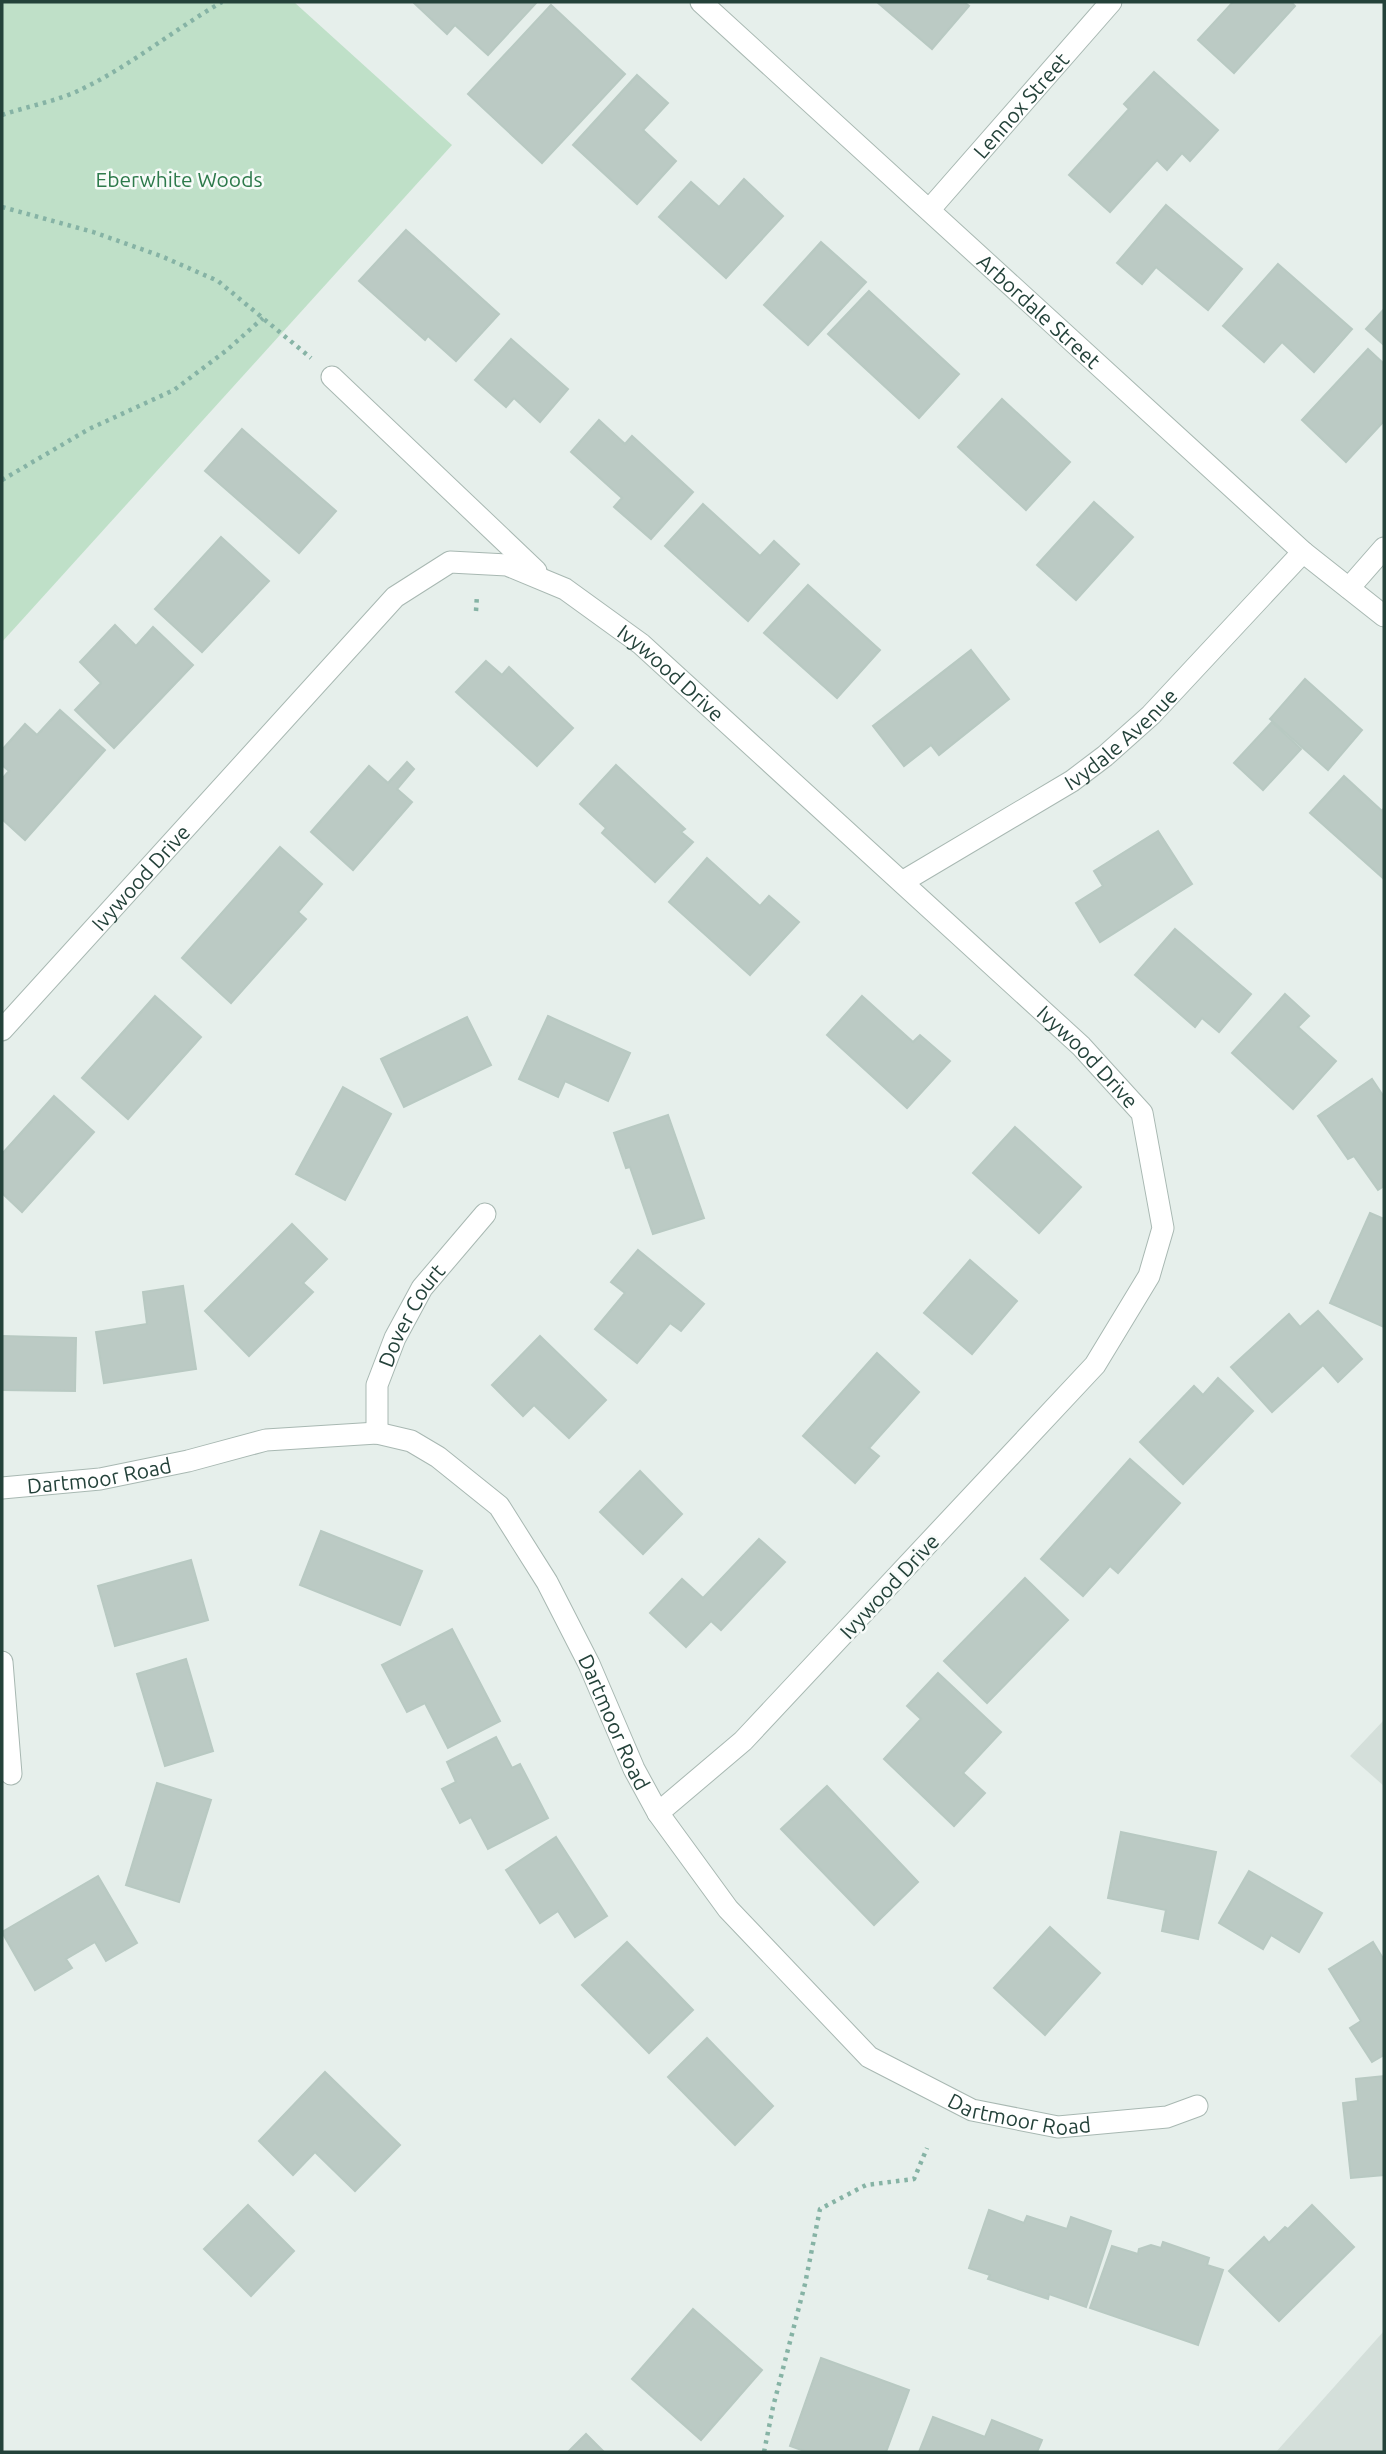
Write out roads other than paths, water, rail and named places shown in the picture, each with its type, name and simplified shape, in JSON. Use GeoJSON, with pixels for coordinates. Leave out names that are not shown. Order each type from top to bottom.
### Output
{"type":"FeatureCollection","features":[{"type":"Feature","properties":{"kind":"street","name":"Arbordale Street"},"geometry":{"type":"LineString","coordinates":[[701,2],[1303,552],[1384,617]]}},
{"type":"Feature","properties":{"kind":"street","name":"Lennox Street"},"geometry":{"type":"LineString","coordinates":[[930,209],[1111,2]]}},
{"type":"Feature","properties":{"kind":"street","name":"Ivywood Drive"},"geometry":{"type":"LineString","coordinates":[[326,371],[546,581]]}},
{"type":"Feature","properties":{"kind":"street"},"geometry":{"type":"LineString","coordinates":[[1349,588],[1384,548]]}},
{"type":"Feature","properties":{"kind":"street","name":"Ivydale Avenue"},"geometry":{"type":"LineString","coordinates":[[902,881],[1072,781],[1105,756],[1151,715],[1303,552]]}},
{"type":"Feature","properties":{"kind":"street","name":"Ivywood Drive"},"geometry":{"type":"LineString","coordinates":[[2,1030],[395,597],[450,562],[507,565],[565,589],[641,644],[1081,1046],[1142,1113],[1163,1228],[1149,1276],[1095,1365],[743,1741],[658,1813]]}},
{"type":"Feature","properties":{"kind":"street","name":"Dover Court"},"geometry":{"type":"LineString","coordinates":[[377,1433],[377,1385],[395,1338],[422,1288],[485,1214]]}},
{"type":"Feature","properties":{"kind":"street","name":"Dartmoor Road"},"geometry":{"type":"LineString","coordinates":[[2,1488],[100,1479],[188,1461],[266,1440],[377,1433],[411,1441],[438,1457],[499,1506],[547,1582],[589,1664],[634,1769],[658,1813],[728,1909],[869,2057],[972,2110],[1058,2127],[1167,2117],[1197,2106]]}},
{"type":"Feature","properties":{"kind":"street"},"geometry":{"type":"LineString","coordinates":[[2,1662],[11,1774]]}},
{"type":"Feature","properties":{"kind":"park label","name":"Eberwhite Woods"},"geometry":{"type":"Point","coordinates":[179,179]}}]}
